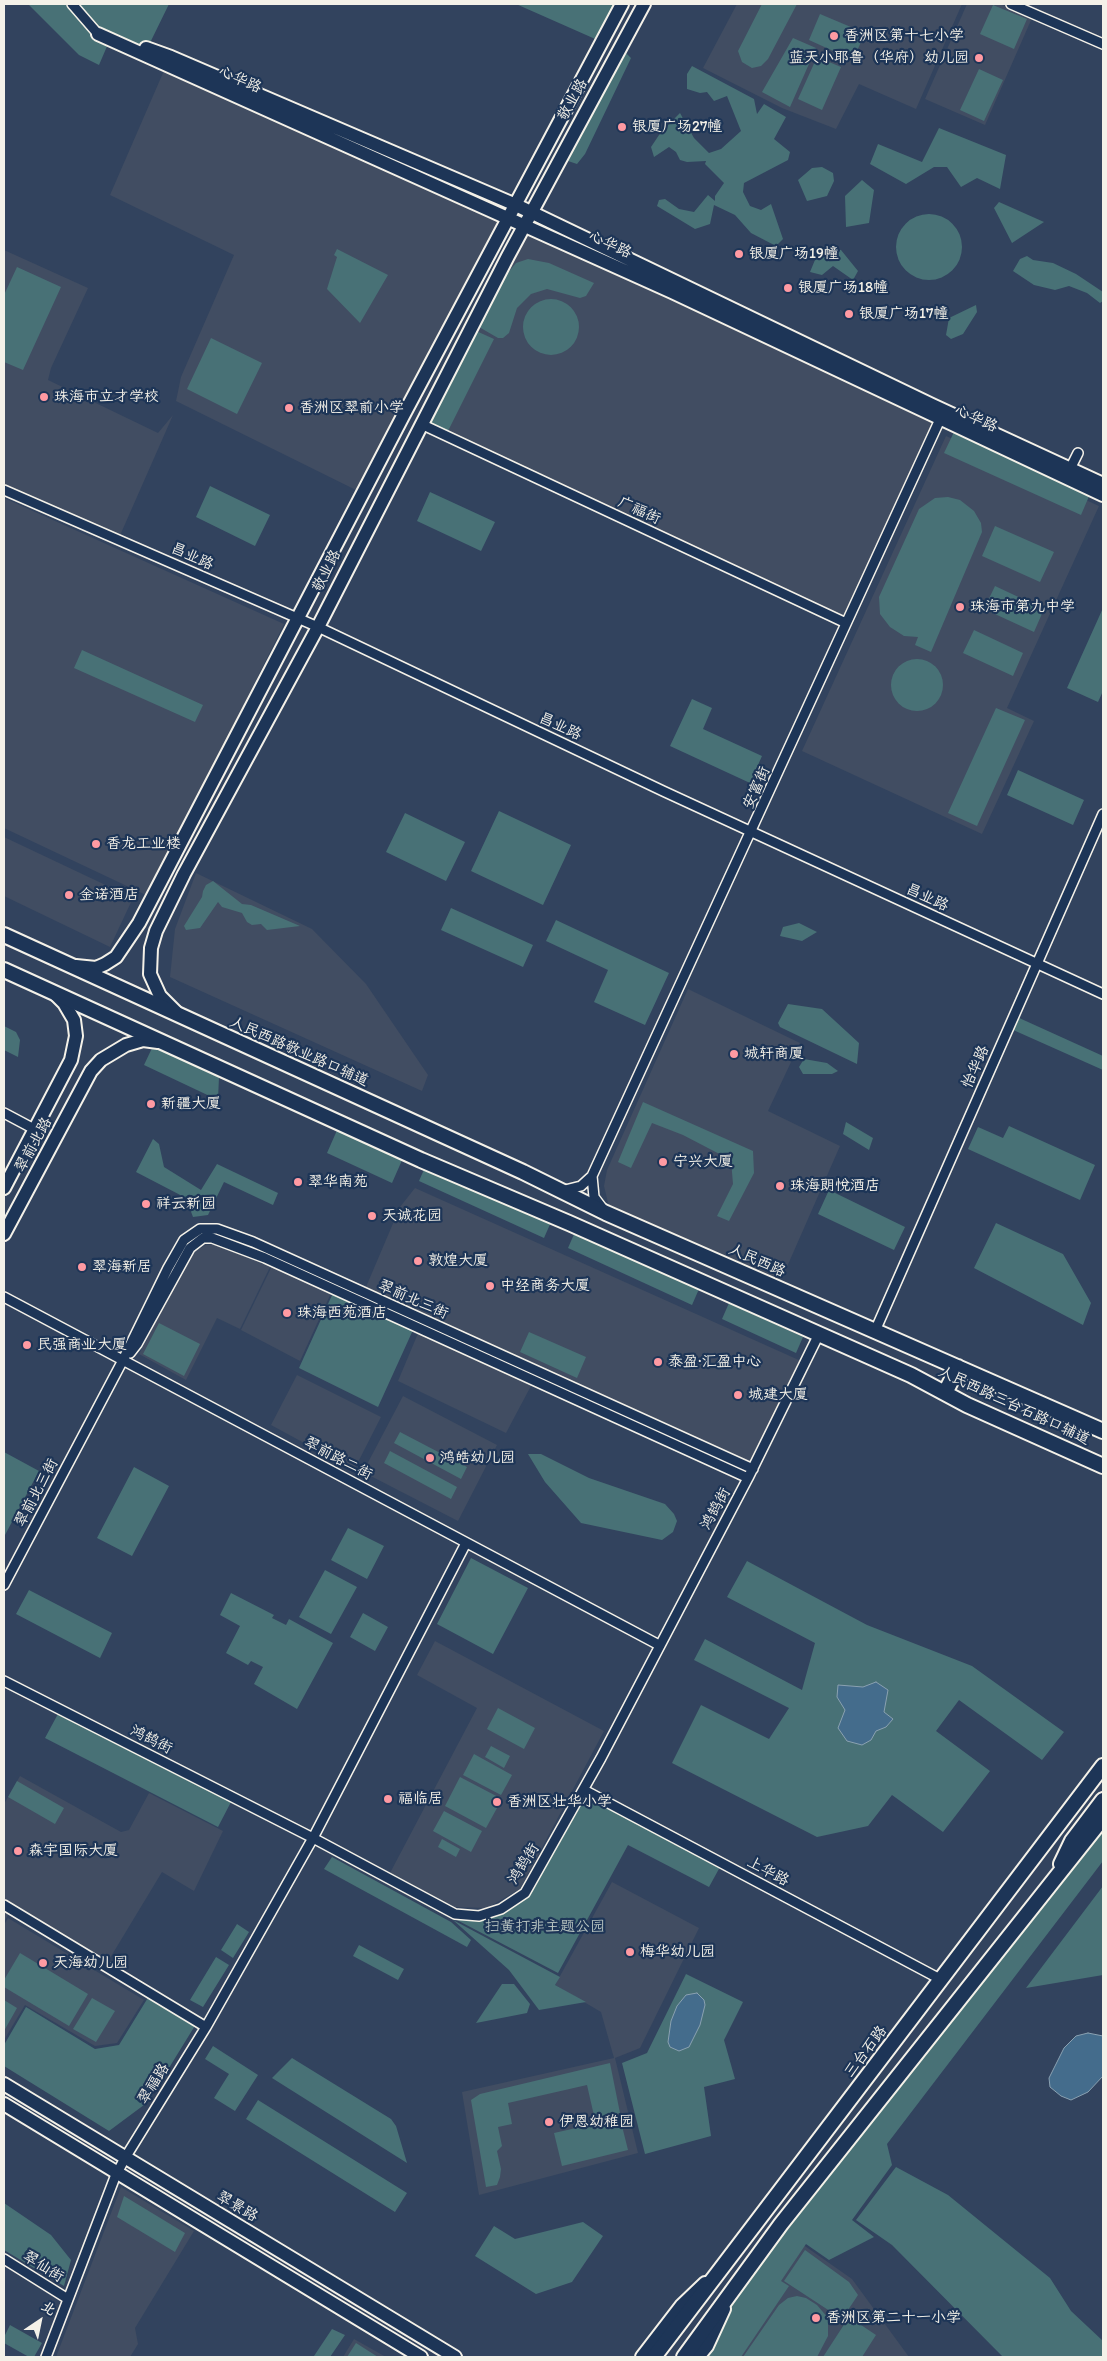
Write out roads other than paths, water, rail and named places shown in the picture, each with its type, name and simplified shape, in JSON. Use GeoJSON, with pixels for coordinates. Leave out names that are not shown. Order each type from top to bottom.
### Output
{"type":"FeatureCollection","features":[{"type":"Feature","properties":{"kind":"main road","name":"敬业路"},"geometry":{"type":"LineString","coordinates":[[71,965],[86,968],[105,964],[116,957],[139,923],[622,4]]}},
{"type":"Feature","properties":{"kind":"main road","name":"敬业路"},"geometry":{"type":"LineString","coordinates":[[180,1015],[160,996],[150,974],[151,948],[156,931],[188,866],[318,626],[531,212],[644,4]]}},
{"type":"Feature","properties":{"kind":"main road","name":"心华路"},"geometry":{"type":"LineString","coordinates":[[98,34],[172,56],[516,205],[675,287],[942,415],[1103,495]]}},
{"type":"Feature","properties":{"kind":"main road","name":"心华路"},"geometry":{"type":"LineString","coordinates":[[98,34],[509,217],[675,287]]}},
{"type":"Feature","properties":{"kind":"main road","name":"心华路"},"geometry":{"type":"LineString","coordinates":[[942,415],[1103,484]]}},
{"type":"Feature","properties":{"kind":"main road","name":"人民西路敬业路口辅道"},"geometry":{"type":"LineString","coordinates":[[4,935],[579,1200]]}},
{"type":"Feature","properties":{"kind":"main road"},"geometry":{"type":"LineString","coordinates":[[4,970],[439,1168],[569,1223],[820,1334]]}},
{"type":"Feature","properties":{"kind":"main road","name":"翠前北路"},"geometry":{"type":"LineString","coordinates":[[4,1188],[71,1060],[76,1036],[74,1020],[64,1003],[54,993]]}},
{"type":"Feature","properties":{"kind":"main road","name":"翠前北路"},"geometry":{"type":"LineString","coordinates":[[4,1234],[92,1071],[110,1054],[133,1042],[143,1040],[166,1044]]}},
{"type":"Feature","properties":{"kind":"main road","name":"人民西路"},"geometry":{"type":"LineString","coordinates":[[579,1200],[921,1352]]}},
{"type":"Feature","properties":{"kind":"main road","name":"人民西路三台石路口辅道"},"geometry":{"type":"LineString","coordinates":[[820,1334],[911,1375],[945,1394],[1103,1466]]}},
{"type":"Feature","properties":{"kind":"main road","name":"人民西路三台石路口辅道"},"geometry":{"type":"LineString","coordinates":[[921,1352],[958,1366],[1103,1431]]}},
{"type":"Feature","properties":{"kind":"main road"},"geometry":{"type":"LineString","coordinates":[[945,1394],[958,1366]]}},
{"type":"Feature","properties":{"kind":"main road","name":"三台石路"},"geometry":{"type":"LineString","coordinates":[[654,2357],[940,1978],[1103,1766]]}},
{"type":"Feature","properties":{"kind":"main road"},"geometry":{"type":"LineString","coordinates":[[1050,1888],[1068,1837],[1103,1781]]}},
{"type":"Feature","properties":{"kind":"main road"},"geometry":{"type":"LineString","coordinates":[[1024,1869],[1068,1837],[1103,1800]]}},
{"type":"Feature","properties":{"kind":"main road"},"geometry":{"type":"LineString","coordinates":[[684,2357],[781,2224],[1050,1888],[1103,1818]]}},
{"type":"Feature","properties":{"kind":"main road","name":"翠景路"},"geometry":{"type":"LineString","coordinates":[[4,2084],[455,2357]]}},
{"type":"Feature","properties":{"kind":"main road"},"geometry":{"type":"LineString","coordinates":[[4,2104],[421,2357]]}},
{"type":"Feature","properties":{"kind":"main road"},"geometry":{"type":"LineString","coordinates":[[642,2357],[682,2305],[728,2260]]}},
{"type":"Feature","properties":{"kind":"main road"},"geometry":{"type":"LineString","coordinates":[[698,2357],[707,2346],[729,2296]]}},
{"type":"Feature","properties":{"kind":"street","name":"心华路"},"geometry":{"type":"LineString","coordinates":[[72,4],[98,34]]}},
{"type":"Feature","properties":{"kind":"street"},"geometry":{"type":"LineString","coordinates":[[1011,4],[1103,44]]}},
{"type":"Feature","properties":{"kind":"street","name":"安富街"},"geometry":{"type":"LineString","coordinates":[[592,1176],[752,832],[942,415]]}},
{"type":"Feature","properties":{"kind":"street","name":"广福街"},"geometry":{"type":"LineString","coordinates":[[421,424],[846,623]]}},
{"type":"Feature","properties":{"kind":"street"},"geometry":{"type":"LineString","coordinates":[[1070,469],[1078,453]]}},
{"type":"Feature","properties":{"kind":"street","name":"昌业路"},"geometry":{"type":"LineString","coordinates":[[4,490],[318,626],[752,832],[1103,994]]}},
{"type":"Feature","properties":{"kind":"street","name":"怡华路"},"geometry":{"type":"LineString","coordinates":[[875,1331],[1103,814]]}},
{"type":"Feature","properties":{"kind":"street"},"geometry":{"type":"LineString","coordinates":[[4,1113],[36,1130]]}},
{"type":"Feature","properties":{"kind":"street"},"geometry":{"type":"LineString","coordinates":[[561,1191],[581,1186],[592,1176]]}},
{"type":"Feature","properties":{"kind":"street"},"geometry":{"type":"LineString","coordinates":[[592,1176],[596,1203],[606,1213]]}},
{"type":"Feature","properties":{"kind":"street","name":"翠前北三街"},"geometry":{"type":"LineString","coordinates":[[4,1585],[123,1360],[146,1309],[184,1240],[200,1229],[217,1229],[271,1250],[753,1468]]}},
{"type":"Feature","properties":{"kind":"street","name":"翠前北三街"},"geometry":{"type":"LineString","coordinates":[[123,1360],[137,1344],[190,1248],[203,1238],[212,1238],[277,1263],[748,1478]]}},
{"type":"Feature","properties":{"kind":"street","name":"翠前路二街"},"geometry":{"type":"LineString","coordinates":[[4,1297],[659,1645]]}},
{"type":"Feature","properties":{"kind":"street","name":"鸿鹄街"},"geometry":{"type":"LineString","coordinates":[[4,1681],[313,1838],[455,1914],[478,1916],[501,1909],[524,1893],[584,1790],[748,1478],[820,1334]]}},
{"type":"Feature","properties":{"kind":"street","name":"翠福路"},"geometry":{"type":"LineString","coordinates":[[46,2357],[117,2173],[206,2027],[313,1838],[466,1543]]}},
{"type":"Feature","properties":{"kind":"street","name":"上华路"},"geometry":{"type":"LineString","coordinates":[[584,1790],[940,1978]]}},
{"type":"Feature","properties":{"kind":"street"},"geometry":{"type":"LineString","coordinates":[[4,1905],[206,2027]]}},
{"type":"Feature","properties":{"kind":"street","name":"翠仙街"},"geometry":{"type":"LineString","coordinates":[[4,2259],[68,2298]]}},
{"type":"Feature","properties":{"kind":"place","name":"香洲区第十七小学"},"geometry":{"type":"Point","coordinates":[834,36]}},
{"type":"Feature","properties":{"kind":"place","name":"蓝天小耶鲁（华府）幼儿园"},"geometry":{"type":"Point","coordinates":[979,58]}},
{"type":"Feature","properties":{"kind":"place","name":"银厦广场27幢"},"geometry":{"type":"Point","coordinates":[622,127]}},
{"type":"Feature","properties":{"kind":"place","name":"银厦广场19幢"},"geometry":{"type":"Point","coordinates":[739,254]}},
{"type":"Feature","properties":{"kind":"place","name":"银厦广场18幢"},"geometry":{"type":"Point","coordinates":[788,288]}},
{"type":"Feature","properties":{"kind":"place","name":"银厦广场17幢"},"geometry":{"type":"Point","coordinates":[849,314]}},
{"type":"Feature","properties":{"kind":"place","name":"珠海市立才学校"},"geometry":{"type":"Point","coordinates":[44,397]}},
{"type":"Feature","properties":{"kind":"place","name":"香洲区翠前小学"},"geometry":{"type":"Point","coordinates":[289,408]}},
{"type":"Feature","properties":{"kind":"place","name":"珠海市第九中学"},"geometry":{"type":"Point","coordinates":[960,607]}},
{"type":"Feature","properties":{"kind":"place","name":"香龙工业楼"},"geometry":{"type":"Point","coordinates":[96,844]}},
{"type":"Feature","properties":{"kind":"place","name":"金诺酒店"},"geometry":{"type":"Point","coordinates":[69,895]}},
{"type":"Feature","properties":{"kind":"place","name":"城轩商厦"},"geometry":{"type":"Point","coordinates":[734,1054]}},
{"type":"Feature","properties":{"kind":"place","name":"新疆大厦"},"geometry":{"type":"Point","coordinates":[151,1104]}},
{"type":"Feature","properties":{"kind":"place","name":"宁兴大厦"},"geometry":{"type":"Point","coordinates":[663,1162]}},
{"type":"Feature","properties":{"kind":"place","name":"翠华南苑"},"geometry":{"type":"Point","coordinates":[298,1182]}},
{"type":"Feature","properties":{"kind":"place","name":"珠海朗悦酒店"},"geometry":{"type":"Point","coordinates":[780,1186]}},
{"type":"Feature","properties":{"kind":"place","name":"祥云新园"},"geometry":{"type":"Point","coordinates":[146,1204]}},
{"type":"Feature","properties":{"kind":"place","name":"天诚花园"},"geometry":{"type":"Point","coordinates":[372,1216]}},
{"type":"Feature","properties":{"kind":"place","name":"敦煌大厦"},"geometry":{"type":"Point","coordinates":[418,1261]}},
{"type":"Feature","properties":{"kind":"place","name":"翠海新居"},"geometry":{"type":"Point","coordinates":[82,1267]}},
{"type":"Feature","properties":{"kind":"place","name":"中经商务大厦"},"geometry":{"type":"Point","coordinates":[490,1286]}},
{"type":"Feature","properties":{"kind":"place","name":"珠海西苑酒店"},"geometry":{"type":"Point","coordinates":[287,1313]}},
{"type":"Feature","properties":{"kind":"place","name":"民强商业大厦"},"geometry":{"type":"Point","coordinates":[27,1345]}},
{"type":"Feature","properties":{"kind":"place","name":"泰盈·汇盈中心"},"geometry":{"type":"Point","coordinates":[658,1362]}},
{"type":"Feature","properties":{"kind":"place","name":"城建大厦"},"geometry":{"type":"Point","coordinates":[738,1395]}},
{"type":"Feature","properties":{"kind":"place","name":"鸿皓幼儿园"},"geometry":{"type":"Point","coordinates":[430,1458]}},
{"type":"Feature","properties":{"kind":"place","name":"福临居"},"geometry":{"type":"Point","coordinates":[388,1799]}},
{"type":"Feature","properties":{"kind":"place","name":"香洲区壮华小学"},"geometry":{"type":"Point","coordinates":[497,1802]}},
{"type":"Feature","properties":{"kind":"place","name":"森宇国际大厦"},"geometry":{"type":"Point","coordinates":[18,1851]}},
{"type":"Feature","properties":{"kind":"place","name":"梅华幼儿园"},"geometry":{"type":"Point","coordinates":[630,1952]}},
{"type":"Feature","properties":{"kind":"place","name":"天海幼儿园"},"geometry":{"type":"Point","coordinates":[43,1963]}},
{"type":"Feature","properties":{"kind":"place","name":"伊恩幼稚园"},"geometry":{"type":"Point","coordinates":[549,2122]}},
{"type":"Feature","properties":{"kind":"place","name":"香洲区第二十一小学"},"geometry":{"type":"Point","coordinates":[816,2318]}},
{"type":"Feature","properties":{"kind":"park label","name":"扫黄打非主题公园"},"geometry":{"type":"Point","coordinates":[545,1927]}}]}
